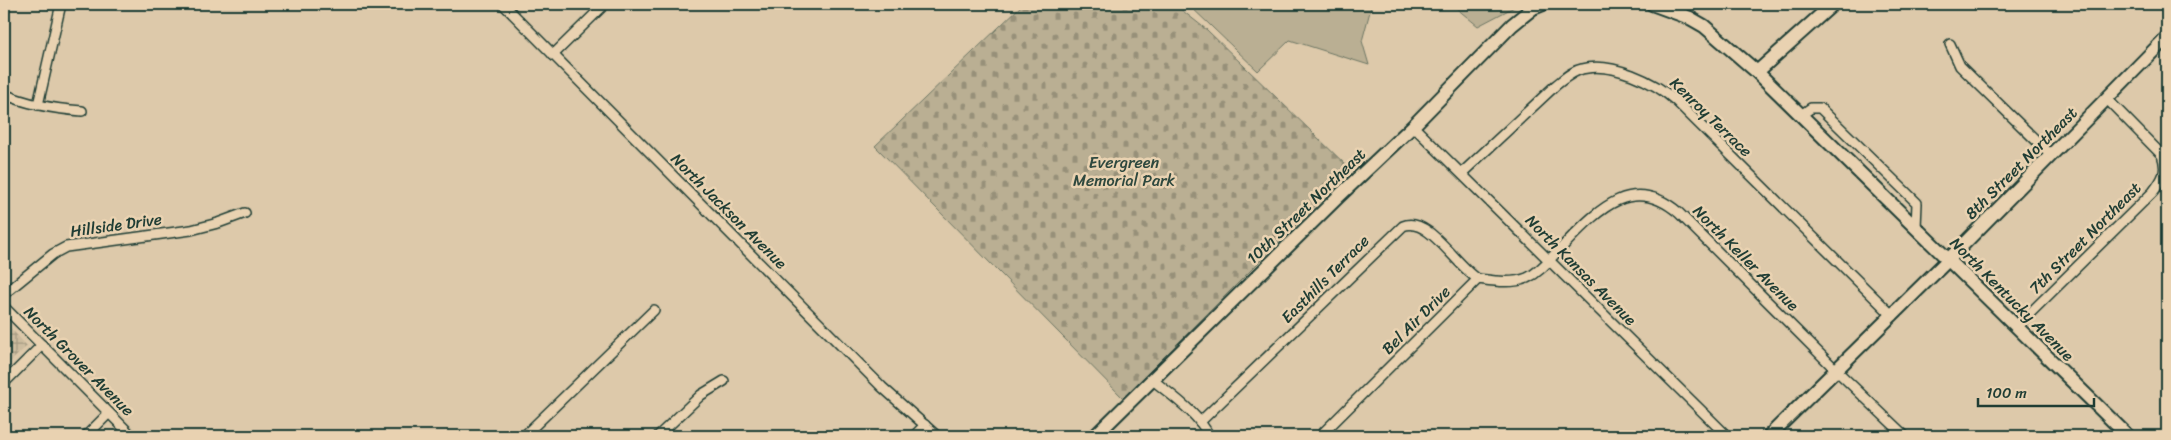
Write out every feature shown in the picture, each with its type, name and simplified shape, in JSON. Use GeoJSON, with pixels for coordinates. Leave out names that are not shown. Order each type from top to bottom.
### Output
{"type":"FeatureCollection","features":[{"type":"Feature","properties":{"kind":"main road","name":"10th Street Northeast"},"geometry":{"type":"LineString","coordinates":[[1095,436],[1413,126],[1512,26],[1533,8],[1543,4]]}},
{"type":"Feature","properties":{"kind":"main road","name":"North Kentucky Avenue"},"geometry":{"type":"LineString","coordinates":[[1652,4],[1690,18],[1704,26],[1757,72],[2128,436]]}},
{"type":"Feature","properties":{"kind":"main road"},"geometry":{"type":"LineString","coordinates":[[1757,72],[1833,4]]}},
{"type":"Feature","properties":{"kind":"main road","name":"8th Street Northeast"},"geometry":{"type":"LineString","coordinates":[[1769,436],[1893,316],[2167,38]]}},
{"type":"Feature","properties":{"kind":"street"},"geometry":{"type":"LineString","coordinates":[[38,105],[61,4]]}},
{"type":"Feature","properties":{"kind":"street","name":"North Jackson Avenue"},"geometry":{"type":"LineString","coordinates":[[503,4],[882,387],[937,436]]}},
{"type":"Feature","properties":{"kind":"street"},"geometry":{"type":"LineString","coordinates":[[553,55],[605,4]]}},
{"type":"Feature","properties":{"kind":"street"},"geometry":{"type":"LineString","coordinates":[[1950,44],[1960,66],[2051,155]]}},
{"type":"Feature","properties":{"kind":"street","name":"Kenroy Terrace"},"geometry":{"type":"LineString","coordinates":[[1462,173],[1570,74],[1583,68],[1597,68],[1635,77],[1651,83],[1676,101],[1893,316]]}},
{"type":"Feature","properties":{"kind":"street"},"geometry":{"type":"LineString","coordinates":[[4,94],[50,108],[82,111]]}},
{"type":"Feature","properties":{"kind":"street","name":"7th Street Northeast"},"geometry":{"type":"LineString","coordinates":[[2017,326],[2153,192],[2165,177],[2166,164],[2162,155],[2107,99]]}},
{"type":"Feature","properties":{"kind":"street"},"geometry":{"type":"LineString","coordinates":[[1801,115],[1811,108],[1820,108],[1917,203],[1916,226]]}},
{"type":"Feature","properties":{"kind":"street","name":"North Kansas Avenue"},"geometry":{"type":"LineString","coordinates":[[1413,126],[1727,436]]}},
{"type":"Feature","properties":{"kind":"street","name":"North Keller Avenue"},"geometry":{"type":"LineString","coordinates":[[1549,260],[1611,202],[1633,195],[1646,195],[1657,198],[1679,212],[1837,371],[1905,436]]}},
{"type":"Feature","properties":{"kind":"street","name":"Hillside Drive"},"geometry":{"type":"LineString","coordinates":[[4,294],[53,254],[66,247],[190,230],[218,223],[245,213]]}},
{"type":"Feature","properties":{"kind":"street","name":"Easthills Terrace"},"geometry":{"type":"LineString","coordinates":[[1200,422],[1403,226],[1414,224],[1425,228],[1468,272],[1478,279]]}},
{"type":"Feature","properties":{"kind":"street"},"geometry":{"type":"LineString","coordinates":[[1478,279],[1522,280],[1532,275],[1549,260]]}},
{"type":"Feature","properties":{"kind":"street","name":"Bel Air Drive"},"geometry":{"type":"LineString","coordinates":[[1320,436],[1478,279]]}},
{"type":"Feature","properties":{"kind":"street","name":"North Grover Avenue"},"geometry":{"type":"LineString","coordinates":[[4,307],[132,436]]}},
{"type":"Feature","properties":{"kind":"street"},"geometry":{"type":"LineString","coordinates":[[524,436],[654,310]]}},
{"type":"Feature","properties":{"kind":"street"},"geometry":{"type":"LineString","coordinates":[[4,383],[42,345]]}},
{"type":"Feature","properties":{"kind":"street"},"geometry":{"type":"LineString","coordinates":[[1153,380],[1200,422],[1209,436]]}},
{"type":"Feature","properties":{"kind":"street"},"geometry":{"type":"LineString","coordinates":[[658,436],[700,395],[724,381]]}},
{"type":"Feature","properties":{"kind":"street"},"geometry":{"type":"LineString","coordinates":[[86,436],[109,413]]}},
{"type":"Feature","properties":{"kind":"street"},"geometry":{"type":"LineString","coordinates":[[914,436],[925,425]]}},
{"type":"Feature","properties":{"kind":"shaded area"},"geometry":{"type":"Polygon","coordinates":[[[4,321],[27,346],[4,368],[4,321]]]}},
{"type":"Feature","properties":{"kind":"green space","name":"Evergreen Memorial Park"},"geometry":{"type":"Polygon","coordinates":[[[1023,4],[1174,4],[1207,30],[1351,170],[1123,398],[875,146],[1023,4]]]}},
{"type":"Feature","properties":{"kind":"green space"},"geometry":{"type":"Polygon","coordinates":[[[1188,4],[1372,4],[1362,41],[1369,65],[1290,40],[1258,71],[1188,4]]]}},
{"type":"Feature","properties":{"kind":"green space"},"geometry":{"type":"Polygon","coordinates":[[[1451,4],[1520,4],[1478,26],[1451,4]]]}}]}
